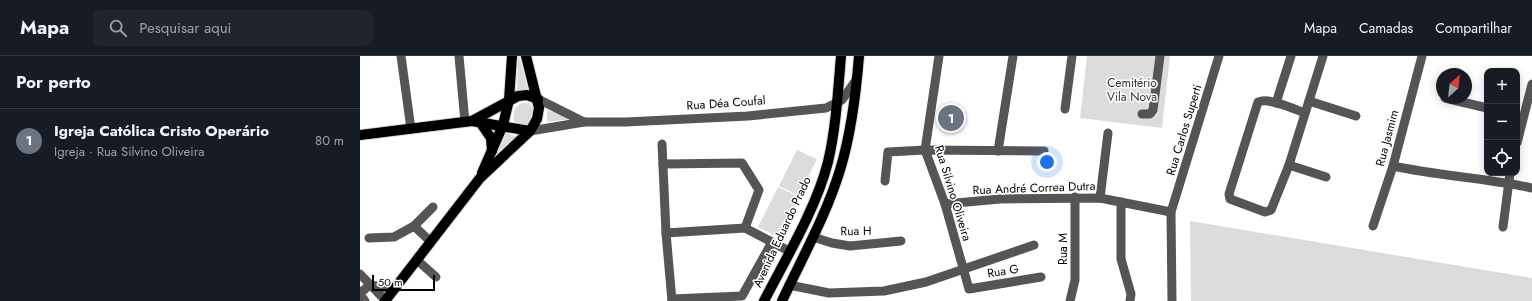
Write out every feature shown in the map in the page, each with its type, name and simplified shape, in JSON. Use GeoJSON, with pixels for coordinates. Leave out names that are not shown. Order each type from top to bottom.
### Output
{"type":"FeatureCollection","features":[{"type":"Feature","properties":{"kind":"main road"},"geometry":{"type":"LineString","coordinates":[[480,178],[503,125],[509,100],[512,56]]}},
{"type":"Feature","properties":{"kind":"main road"},"geometry":{"type":"LineString","coordinates":[[386,301],[480,178],[530,131],[536,119],[539,108],[538,99],[526,56]]}},
{"type":"Feature","properties":{"kind":"main road","name":"Avenida Eduardo Prado"},"geometry":{"type":"LineString","coordinates":[[764,301],[818,192],[825,170],[833,133],[840,56]]}},
{"type":"Feature","properties":{"kind":"main road"},"geometry":{"type":"LineString","coordinates":[[782,301],[825,211],[840,169],[852,113],[859,56]]}},
{"type":"Feature","properties":{"kind":"main road","name":"Rua Déa Coufal"},"geometry":{"type":"LineString","coordinates":[[473,122],[518,96],[527,95],[538,99]]}},
{"type":"Feature","properties":{"kind":"main road","name":"Rua Déa Coufal"},"geometry":{"type":"LineString","coordinates":[[360,134],[473,122],[503,125],[530,131]]}},
{"type":"Feature","properties":{"kind":"main road"},"geometry":{"type":"LineString","coordinates":[[473,122],[491,138],[492,151]]}},
{"type":"Feature","properties":{"kind":"street"},"geometry":{"type":"LineString","coordinates":[[401,56],[411,129]]}},
{"type":"Feature","properties":{"kind":"street"},"geometry":{"type":"LineString","coordinates":[[459,56],[473,122]]}},
{"type":"Feature","properties":{"kind":"street","name":"Rua Silvino Oliveira"},"geometry":{"type":"LineString","coordinates":[[939,56],[925,150],[945,204],[969,289]]}},
{"type":"Feature","properties":{"kind":"street"},"geometry":{"type":"LineString","coordinates":[[998,151],[1012,56]]}},
{"type":"Feature","properties":{"kind":"street"},"geometry":{"type":"LineString","coordinates":[[1065,109],[1072,56]]}},
{"type":"Feature","properties":{"kind":"street"},"geometry":{"type":"LineString","coordinates":[[1142,114],[1150,114],[1153,110],[1160,56]]}},
{"type":"Feature","properties":{"kind":"street","name":"Rua Carlos Superti"},"geometry":{"type":"LineString","coordinates":[[1172,301],[1171,212],[1219,56]]}},
{"type":"Feature","properties":{"kind":"street"},"geometry":{"type":"LineString","coordinates":[[1276,103],[1290,56]]}},
{"type":"Feature","properties":{"kind":"street"},"geometry":{"type":"LineString","coordinates":[[1305,113],[1262,100],[1257,104],[1229,194],[1233,200],[1265,212],[1269,211],[1289,165],[1323,56]]}},
{"type":"Feature","properties":{"kind":"street","name":"Rua Jasmim"},"geometry":{"type":"LineString","coordinates":[[1373,226],[1393,166],[1422,56]]}},
{"type":"Feature","properties":{"kind":"street"},"geometry":{"type":"LineString","coordinates":[[836,105],[846,96],[856,80]]}},
{"type":"Feature","properties":{"kind":"street"},"geometry":{"type":"LineString","coordinates":[[1520,120],[1529,110],[1532,84]]}},
{"type":"Feature","properties":{"kind":"street","name":"Rua Déa Coufal"},"geometry":{"type":"LineString","coordinates":[[538,99],[584,122]]}},
{"type":"Feature","properties":{"kind":"street"},"geometry":{"type":"LineString","coordinates":[[1309,101],[1356,116]]}},
{"type":"Feature","properties":{"kind":"street"},"geometry":{"type":"LineString","coordinates":[[1470,104],[1484,107]]}},
{"type":"Feature","properties":{"kind":"street","name":"Rua Déa Coufal"},"geometry":{"type":"LineString","coordinates":[[530,131],[584,122],[626,122],[748,116],[826,108],[836,105]]}},
{"type":"Feature","properties":{"kind":"street"},"geometry":{"type":"LineString","coordinates":[[1100,198],[1108,133]]}},
{"type":"Feature","properties":{"kind":"street"},"geometry":{"type":"LineString","coordinates":[[662,144],[666,233],[672,300],[742,296],[774,243]]}},
{"type":"Feature","properties":{"kind":"street"},"geometry":{"type":"LineString","coordinates":[[885,181],[888,152],[925,150],[1044,151]]}},
{"type":"Feature","properties":{"kind":"street"},"geometry":{"type":"LineString","coordinates":[[662,164],[742,163],[759,190],[745,228]]}},
{"type":"Feature","properties":{"kind":"street"},"geometry":{"type":"LineString","coordinates":[[1289,165],[1326,177]]}},
{"type":"Feature","properties":{"kind":"street"},"geometry":{"type":"LineString","coordinates":[[1393,166],[1427,173],[1507,182],[1532,188]]}},
{"type":"Feature","properties":{"kind":"street"},"geometry":{"type":"LineString","coordinates":[[1502,227],[1509,176]]}},
{"type":"Feature","properties":{"kind":"street","name":"Rua André Correa Dutra"},"geometry":{"type":"LineString","coordinates":[[945,204],[1000,199],[1075,197],[1100,198],[1171,212]]}},
{"type":"Feature","properties":{"kind":"street","name":"Rua M"},"geometry":{"type":"LineString","coordinates":[[1070,301],[1075,280],[1075,197]]}},
{"type":"Feature","properties":{"kind":"street"},"geometry":{"type":"LineString","coordinates":[[1122,202],[1121,258],[1131,294],[1130,301]]}},
{"type":"Feature","properties":{"kind":"street"},"geometry":{"type":"LineString","coordinates":[[368,238],[394,237],[414,226],[433,207]]}},
{"type":"Feature","properties":{"kind":"street"},"geometry":{"type":"LineString","coordinates":[[414,226],[431,242]]}},
{"type":"Feature","properties":{"kind":"street"},"geometry":{"type":"LineString","coordinates":[[666,233],[745,228],[789,251]]}},
{"type":"Feature","properties":{"kind":"street","name":"Rua H"},"geometry":{"type":"LineString","coordinates":[[813,237],[832,243],[850,246],[901,241]]}},
{"type":"Feature","properties":{"kind":"street"},"geometry":{"type":"LineString","coordinates":[[789,285],[828,293],[884,291],[926,282],[1034,245]]}},
{"type":"Feature","properties":{"kind":"street"},"geometry":{"type":"LineString","coordinates":[[417,260],[436,277]]}},
{"type":"Feature","properties":{"kind":"street"},"geometry":{"type":"LineString","coordinates":[[360,274],[386,301]]}},
{"type":"Feature","properties":{"kind":"street","name":"Rua G"},"geometry":{"type":"LineString","coordinates":[[969,289],[1041,277]]}},
{"type":"Feature","properties":{"kind":"street"},"geometry":{"type":"LineString","coordinates":[[370,285],[394,289]]}},
{"type":"Feature","properties":{"kind":"street"},"geometry":{"type":"LineString","coordinates":[[365,301],[360,294],[370,285]]}},
{"type":"Feature","properties":{"kind":"green space"},"geometry":{"type":"Polygon","coordinates":[[[519,56],[529,92],[517,92],[519,56]]]}},
{"type":"Feature","properties":{"kind":"green space","name":"Cemitério Vila Nova"},"geometry":{"type":"Polygon","coordinates":[[[1087,56],[1170,56],[1162,128],[1080,118],[1087,56]]]}},
{"type":"Feature","properties":{"kind":"green space"},"geometry":{"type":"Polygon","coordinates":[[[521,103],[529,103],[534,109],[531,123],[527,126],[517,125],[513,119],[515,108],[521,103]]]}},
{"type":"Feature","properties":{"kind":"green space"},"geometry":{"type":"Polygon","coordinates":[[[547,110],[572,119],[547,122],[547,110]]]}},
{"type":"Feature","properties":{"kind":"green space"},"geometry":{"type":"Polygon","coordinates":[[[506,133],[517,137],[494,160],[506,133]]]}},
{"type":"Feature","properties":{"kind":"green space"},"geometry":{"type":"Polygon","coordinates":[[[797,150],[817,159],[799,196],[779,186],[797,150]]]}},
{"type":"Feature","properties":{"kind":"green space"},"geometry":{"type":"Polygon","coordinates":[[[778,187],[799,197],[779,237],[758,227],[778,187]]]}},
{"type":"Feature","properties":{"kind":"green space"},"geometry":{"type":"Polygon","coordinates":[[[1190,221],[1532,278],[1532,301],[1191,301],[1190,221]]]}},
{"type":"Feature","properties":{"kind":"place","name":"Igreja Católica Cristo Operário"},"geometry":{"type":"Point","coordinates":[951,118]}}]}
